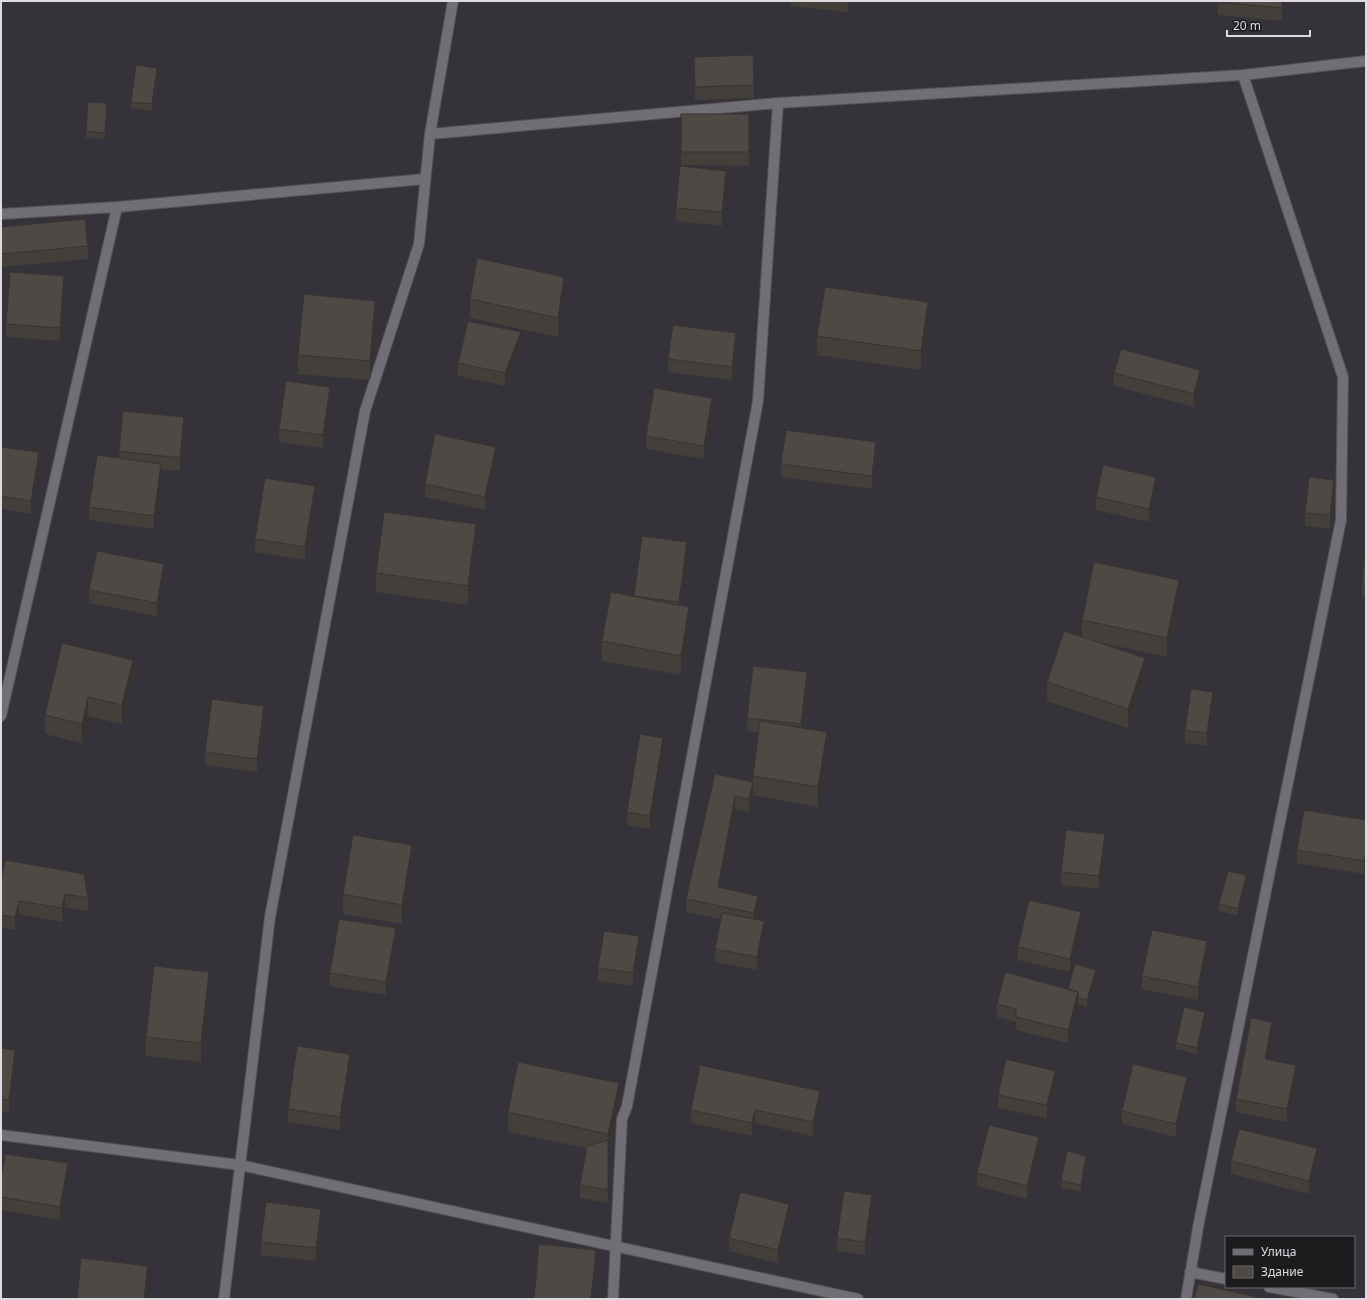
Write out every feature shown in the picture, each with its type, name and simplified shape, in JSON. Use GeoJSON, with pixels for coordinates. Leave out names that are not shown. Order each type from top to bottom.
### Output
{"type":"FeatureCollection","features":[{"type":"Feature","properties":{"kind":"street"},"geometry":{"type":"LineString","coordinates":[[224,1299],[273,901],[365,411],[419,244],[430,134],[452,1]]}},
{"type":"Feature","properties":{"kind":"street"},"geometry":{"type":"LineString","coordinates":[[430,134],[778,103],[1243,75],[1366,61]]}},
{"type":"Feature","properties":{"kind":"street"},"geometry":{"type":"LineString","coordinates":[[1186,1299],[1198,1222],[1341,520],[1343,377],[1243,75]]}},
{"type":"Feature","properties":{"kind":"street"},"geometry":{"type":"LineString","coordinates":[[613,1299],[622,1119],[628,1106],[667,902],[758,401],[778,103]]}},
{"type":"Feature","properties":{"kind":"street"},"geometry":{"type":"LineString","coordinates":[[1,214],[117,207],[426,179]]}},
{"type":"Feature","properties":{"kind":"street"},"geometry":{"type":"LineString","coordinates":[[1,716],[117,207]]}},
{"type":"Feature","properties":{"kind":"street"},"geometry":{"type":"LineString","coordinates":[[1,1135],[240,1166],[858,1299]]}},
{"type":"Feature","properties":{"kind":"street"},"geometry":{"type":"LineString","coordinates":[[1190,1272],[1225,1279]]}},
{"type":"Feature","properties":{"kind":"street"},"geometry":{"type":"LineString","coordinates":[[1274,1288],[1333,1299]]}},
{"type":"Feature","properties":{"kind":"building"},"geometry":{"type":"Polygon","coordinates":[[[1282,1],[1282,8],[1218,2],[1282,1]]]}},
{"type":"Feature","properties":{"kind":"building"},"geometry":{"type":"Polygon","coordinates":[[[753,55],[754,85],[695,87],[694,57],[753,55]]]}},
{"type":"Feature","properties":{"kind":"building"},"geometry":{"type":"Polygon","coordinates":[[[136,65],[157,68],[152,104],[131,102],[136,65]]]}},
{"type":"Feature","properties":{"kind":"building"},"geometry":{"type":"Polygon","coordinates":[[[88,102],[107,103],[105,133],[86,131],[88,102]]]}},
{"type":"Feature","properties":{"kind":"building"},"geometry":{"type":"Polygon","coordinates":[[[681,114],[749,114],[749,152],[681,152],[681,114]]]}},
{"type":"Feature","properties":{"kind":"building"},"geometry":{"type":"Polygon","coordinates":[[[680,166],[726,171],[722,212],[676,208],[680,166]]]}},
{"type":"Feature","properties":{"kind":"building"},"geometry":{"type":"Polygon","coordinates":[[[85,219],[88,246],[1,254],[1,227],[85,219]]]}},
{"type":"Feature","properties":{"kind":"building"},"geometry":{"type":"Polygon","coordinates":[[[477,258],[564,277],[558,318],[470,299],[477,258]]]}},
{"type":"Feature","properties":{"kind":"building"},"geometry":{"type":"Polygon","coordinates":[[[10,272],[64,276],[60,328],[6,324],[10,272]]]}},
{"type":"Feature","properties":{"kind":"building"},"geometry":{"type":"Polygon","coordinates":[[[825,287],[928,302],[921,351],[817,336],[825,287]]]}},
{"type":"Feature","properties":{"kind":"building"},"geometry":{"type":"Polygon","coordinates":[[[304,294],[375,301],[370,361],[298,355],[304,294]]]}},
{"type":"Feature","properties":{"kind":"building"},"geometry":{"type":"Polygon","coordinates":[[[468,321],[521,332],[505,373],[458,363],[468,321]]]}},
{"type":"Feature","properties":{"kind":"building"},"geometry":{"type":"Polygon","coordinates":[[[673,325],[736,333],[732,367],[668,359],[673,325]]]}},
{"type":"Feature","properties":{"kind":"building"},"geometry":{"type":"Polygon","coordinates":[[[1121,349],[1200,370],[1194,394],[1114,373],[1121,349]]]}},
{"type":"Feature","properties":{"kind":"building"},"geometry":{"type":"Polygon","coordinates":[[[286,381],[330,387],[323,435],[279,429],[286,381]]]}},
{"type":"Feature","properties":{"kind":"building"},"geometry":{"type":"Polygon","coordinates":[[[654,388],[712,398],[704,446],[646,436],[654,388]]]}},
{"type":"Feature","properties":{"kind":"building"},"geometry":{"type":"Polygon","coordinates":[[[123,411],[184,417],[180,458],[119,451],[123,411]]]}},
{"type":"Feature","properties":{"kind":"building"},"geometry":{"type":"Polygon","coordinates":[[[786,430],[876,442],[872,476],[781,464],[786,430]]]}},
{"type":"Feature","properties":{"kind":"building"},"geometry":{"type":"Polygon","coordinates":[[[435,434],[496,447],[485,497],[425,484],[435,434]]]}},
{"type":"Feature","properties":{"kind":"building"},"geometry":{"type":"Polygon","coordinates":[[[1,447],[39,452],[31,501],[1,496],[1,447]]]}},
{"type":"Feature","properties":{"kind":"building"},"geometry":{"type":"Polygon","coordinates":[[[97,455],[161,464],[154,516],[89,507],[97,455]]]}},
{"type":"Feature","properties":{"kind":"building"},"geometry":{"type":"Polygon","coordinates":[[[1103,465],[1156,477],[1149,509],[1096,497],[1103,465]]]}},
{"type":"Feature","properties":{"kind":"building"},"geometry":{"type":"Polygon","coordinates":[[[1309,477],[1334,480],[1330,515],[1305,513],[1309,477]]]}},
{"type":"Feature","properties":{"kind":"building"},"geometry":{"type":"Polygon","coordinates":[[[265,478],[315,486],[305,547],[255,539],[265,478]]]}},
{"type":"Feature","properties":{"kind":"building"},"geometry":{"type":"Polygon","coordinates":[[[384,512],[476,524],[468,586],[376,573],[384,512]]]}},
{"type":"Feature","properties":{"kind":"building"},"geometry":{"type":"Polygon","coordinates":[[[642,536],[687,542],[679,602],[634,596],[642,536]]]}},
{"type":"Feature","properties":{"kind":"building"},"geometry":{"type":"Polygon","coordinates":[[[1366,545],[1366,584],[1362,584],[1366,545]]]}},
{"type":"Feature","properties":{"kind":"building"},"geometry":{"type":"Polygon","coordinates":[[[97,551],[164,564],[157,603],[89,590],[97,551]]]}},
{"type":"Feature","properties":{"kind":"building"},"geometry":{"type":"Polygon","coordinates":[[[1094,562],[1179,580],[1167,638],[1082,620],[1094,562]]]}},
{"type":"Feature","properties":{"kind":"building"},"geometry":{"type":"Polygon","coordinates":[[[611,592],[689,607],[681,656],[602,641],[611,592]]]}},
{"type":"Feature","properties":{"kind":"building"},"geometry":{"type":"Polygon","coordinates":[[[1064,631],[1145,658],[1128,709],[1047,682],[1064,631]]]}},
{"type":"Feature","properties":{"kind":"building"},"geometry":{"type":"Polygon","coordinates":[[[62,643],[133,660],[122,705],[88,697],[82,724],[45,715],[62,643]]]}},
{"type":"Feature","properties":{"kind":"building"},"geometry":{"type":"Polygon","coordinates":[[[753,666],[807,672],[801,724],[747,718],[753,666]]]}},
{"type":"Feature","properties":{"kind":"building"},"geometry":{"type":"Polygon","coordinates":[[[1191,689],[1213,692],[1207,733],[1185,730],[1191,689]]]}},
{"type":"Feature","properties":{"kind":"building"},"geometry":{"type":"Polygon","coordinates":[[[212,699],[264,706],[257,759],[205,752],[212,699]]]}},
{"type":"Feature","properties":{"kind":"building"},"geometry":{"type":"Polygon","coordinates":[[[760,721],[827,732],[818,787],[753,776],[760,721]]]}},
{"type":"Feature","properties":{"kind":"building"},"geometry":{"type":"Polygon","coordinates":[[[640,734],[663,738],[650,816],[627,812],[640,734]]]}},
{"type":"Feature","properties":{"kind":"building"},"geometry":{"type":"Polygon","coordinates":[[[715,774],[753,782],[749,799],[735,796],[718,887],[758,896],[754,913],[686,899],[715,774]]]}},
{"type":"Feature","properties":{"kind":"building"},"geometry":{"type":"Polygon","coordinates":[[[1304,810],[1366,820],[1366,850],[1364,861],[1297,850],[1304,810]]]}},
{"type":"Feature","properties":{"kind":"building"},"geometry":{"type":"Polygon","coordinates":[[[1066,830],[1105,834],[1099,876],[1061,872],[1066,830]]]}},
{"type":"Feature","properties":{"kind":"building"},"geometry":{"type":"Polygon","coordinates":[[[353,835],[412,845],[402,905],[343,894],[353,835]]]}},
{"type":"Feature","properties":{"kind":"building"},"geometry":{"type":"Polygon","coordinates":[[[5,860],[84,874],[88,898],[65,894],[62,908],[19,901],[15,917],[1,915],[1,883],[5,860]]]}},
{"type":"Feature","properties":{"kind":"building"},"geometry":{"type":"Polygon","coordinates":[[[1228,871],[1246,875],[1238,909],[1219,904],[1228,871]]]}},
{"type":"Feature","properties":{"kind":"building"},"geometry":{"type":"Polygon","coordinates":[[[1029,900],[1081,912],[1070,959],[1018,947],[1029,900]]]}},
{"type":"Feature","properties":{"kind":"building"},"geometry":{"type":"Polygon","coordinates":[[[722,913],[764,921],[757,957],[715,949],[722,913]]]}},
{"type":"Feature","properties":{"kind":"building"},"geometry":{"type":"Polygon","coordinates":[[[339,919],[396,928],[386,982],[330,973],[339,919]]]}},
{"type":"Feature","properties":{"kind":"building"},"geometry":{"type":"Polygon","coordinates":[[[1152,930],[1207,941],[1198,987],[1142,976],[1152,930]]]}},
{"type":"Feature","properties":{"kind":"building"},"geometry":{"type":"Polygon","coordinates":[[[604,931],[639,936],[633,973],[598,968],[604,931]]]}},
{"type":"Feature","properties":{"kind":"building"},"geometry":{"type":"Polygon","coordinates":[[[1075,964],[1096,970],[1087,1000],[1078,998],[1078,992],[1068,989],[1075,964]]]}},
{"type":"Feature","properties":{"kind":"building"},"geometry":{"type":"Polygon","coordinates":[[[154,966],[209,972],[201,1043],[146,1037],[154,966]]]}},
{"type":"Feature","properties":{"kind":"building"},"geometry":{"type":"Polygon","coordinates":[[[1005,972],[1078,992],[1068,1030],[1016,1017],[1016,1009],[997,1004],[1005,972]]]}},
{"type":"Feature","properties":{"kind":"building"},"geometry":{"type":"Polygon","coordinates":[[[1184,1007],[1205,1012],[1197,1048],[1176,1043],[1184,1007]]]}},
{"type":"Feature","properties":{"kind":"building"},"geometry":{"type":"Polygon","coordinates":[[[1251,1018],[1272,1022],[1265,1059],[1296,1065],[1287,1109],[1236,1099],[1251,1018]]]}},
{"type":"Feature","properties":{"kind":"building"},"geometry":{"type":"Polygon","coordinates":[[[297,1046],[350,1054],[340,1117],[288,1109],[297,1046]]]}},
{"type":"Feature","properties":{"kind":"building"},"geometry":{"type":"Polygon","coordinates":[[[1,1048],[15,1050],[9,1100],[1,1099],[1,1048]]]}},
{"type":"Feature","properties":{"kind":"building"},"geometry":{"type":"Polygon","coordinates":[[[1006,1059],[1055,1071],[1047,1105],[998,1095],[1006,1059]]]}},
{"type":"Feature","properties":{"kind":"building"},"geometry":{"type":"Polygon","coordinates":[[[518,1062],[619,1083],[608,1134],[508,1112],[518,1062]]]}},
{"type":"Feature","properties":{"kind":"building"},"geometry":{"type":"Polygon","coordinates":[[[1133,1064],[1187,1077],[1176,1124],[1122,1111],[1133,1064]]]}},
{"type":"Feature","properties":{"kind":"building"},"geometry":{"type":"Polygon","coordinates":[[[700,1065],[820,1091],[813,1122],[755,1110],[752,1123],[691,1110],[700,1065]]]}},
{"type":"Feature","properties":{"kind":"building"},"geometry":{"type":"Polygon","coordinates":[[[989,1125],[1039,1137],[1027,1186],[977,1173],[989,1125]]]}},
{"type":"Feature","properties":{"kind":"building"},"geometry":{"type":"Polygon","coordinates":[[[1239,1129],[1317,1148],[1309,1181],[1231,1161],[1239,1129]]]}},
{"type":"Feature","properties":{"kind":"building"},"geometry":{"type":"Polygon","coordinates":[[[608,1140],[608,1190],[580,1185],[587,1146],[608,1140]]]}},
{"type":"Feature","properties":{"kind":"building"},"geometry":{"type":"Polygon","coordinates":[[[1067,1151],[1086,1156],[1081,1185],[1061,1181],[1067,1151]]]}},
{"type":"Feature","properties":{"kind":"building"},"geometry":{"type":"Polygon","coordinates":[[[5,1154],[68,1163],[60,1207],[1,1197],[1,1178],[5,1154]]]}},
{"type":"Feature","properties":{"kind":"building"},"geometry":{"type":"Polygon","coordinates":[[[844,1191],[872,1195],[865,1242],[837,1238],[844,1191]]]}},
{"type":"Feature","properties":{"kind":"building"},"geometry":{"type":"Polygon","coordinates":[[[740,1192],[789,1204],[778,1250],[729,1238],[740,1192]]]}},
{"type":"Feature","properties":{"kind":"building"},"geometry":{"type":"Polygon","coordinates":[[[266,1202],[321,1209],[316,1248],[261,1242],[266,1202]]]}},
{"type":"Feature","properties":{"kind":"building"},"geometry":{"type":"Polygon","coordinates":[[[539,1244],[596,1250],[591,1299],[534,1299],[539,1244]]]}},
{"type":"Feature","properties":{"kind":"building"},"geometry":{"type":"Polygon","coordinates":[[[81,1258],[148,1266],[144,1299],[77,1299],[81,1258]]]}},
{"type":"Feature","properties":{"kind":"building"},"geometry":{"type":"Polygon","coordinates":[[[1198,1284],[1266,1299],[1194,1299],[1198,1284]]]}}]}
